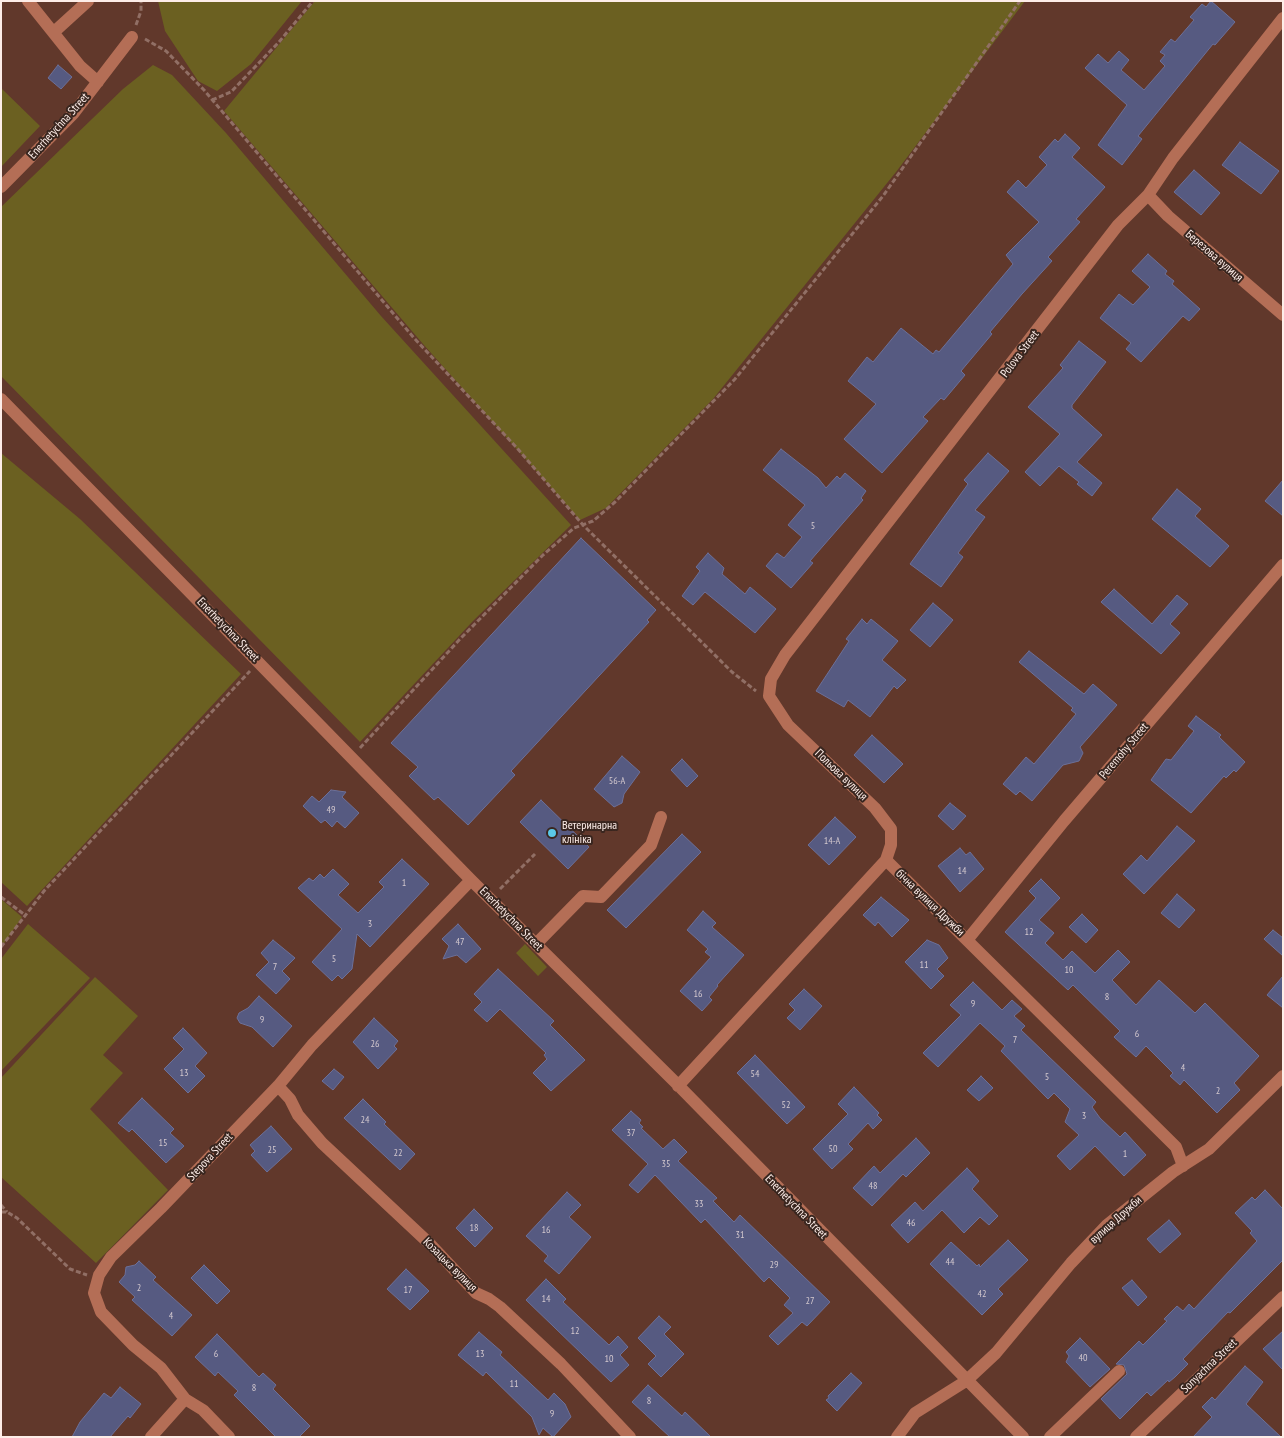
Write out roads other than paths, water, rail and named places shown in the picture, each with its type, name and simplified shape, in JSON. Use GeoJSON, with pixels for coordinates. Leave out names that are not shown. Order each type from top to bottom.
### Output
{"type":"FeatureCollection","features":[{"type":"Feature","properties":{"kind":"street"},"geometry":{"type":"LineString","coordinates":[[28,1],[80,66],[98,82]]}},
{"type":"Feature","properties":{"kind":"street"},"geometry":{"type":"LineString","coordinates":[[54,32],[88,1]]}},
{"type":"Feature","properties":{"kind":"street","name":"Polova Street"},"geometry":{"type":"LineString","coordinates":[[770,696],[771,679],[785,655],[1118,225],[1148,195],[1173,158],[1283,18]]}},
{"type":"Feature","properties":{"kind":"street","name":"Enerhetychna Street"},"geometry":{"type":"LineString","coordinates":[[1,187],[74,114],[132,37]]}},
{"type":"Feature","properties":{"kind":"street","name":"Березова вулиця"},"geometry":{"type":"LineString","coordinates":[[1148,195],[1168,216],[1283,314]]}},
{"type":"Feature","properties":{"kind":"street","name":"Enerhetychna Street"},"geometry":{"type":"LineString","coordinates":[[1,399],[471,880],[678,1086],[1023,1437]]}},
{"type":"Feature","properties":{"kind":"street","name":"Peremohy Street"},"geometry":{"type":"LineString","coordinates":[[968,939],[1064,821],[1283,565]]}},
{"type":"Feature","properties":{"kind":"street","name":"Польова вулиця"},"geometry":{"type":"LineString","coordinates":[[770,696],[788,725],[875,808],[891,829],[891,846],[886,860]]}},
{"type":"Feature","properties":{"kind":"street"},"geometry":{"type":"LineString","coordinates":[[536,944],[583,896],[601,898],[651,845],[661,818]]}},
{"type":"Feature","properties":{"kind":"street","name":"бічна вулиця Дружби"},"geometry":{"type":"LineString","coordinates":[[678,1086],[886,860],[968,939],[1176,1148],[1183,1166]]}},
{"type":"Feature","properties":{"kind":"street","name":"Stepova Street"},"geometry":{"type":"LineString","coordinates":[[229,1437],[203,1410],[185,1399],[161,1368],[133,1345],[101,1312],[94,1293],[99,1277],[111,1256],[161,1208],[278,1086],[312,1045],[471,880]]}},
{"type":"Feature","properties":{"kind":"street","name":"вулиця Дружби"},"geometry":{"type":"LineString","coordinates":[[897,1437],[915,1413],[966,1381],[996,1353],[1106,1224],[1173,1172],[1209,1149],[1283,1076]]}},
{"type":"Feature","properties":{"kind":"street","name":"Козацька вулиця"},"geometry":{"type":"LineString","coordinates":[[278,1086],[290,1099],[298,1115],[322,1143],[431,1245],[476,1293],[490,1298],[554,1358],[630,1437]]}},
{"type":"Feature","properties":{"kind":"street","name":"Sonyachna Street"},"geometry":{"type":"LineString","coordinates":[[1136,1437],[1283,1297]]}},
{"type":"Feature","properties":{"kind":"street"},"geometry":{"type":"LineString","coordinates":[[1050,1437],[1119,1371]]}},
{"type":"Feature","properties":{"kind":"street"},"geometry":{"type":"LineString","coordinates":[[151,1437],[185,1399]]}},
{"type":"Feature","properties":{"kind":"place","name":"Ветеринарна клініка"},"geometry":{"type":"Point","coordinates":[552,833]}}]}
